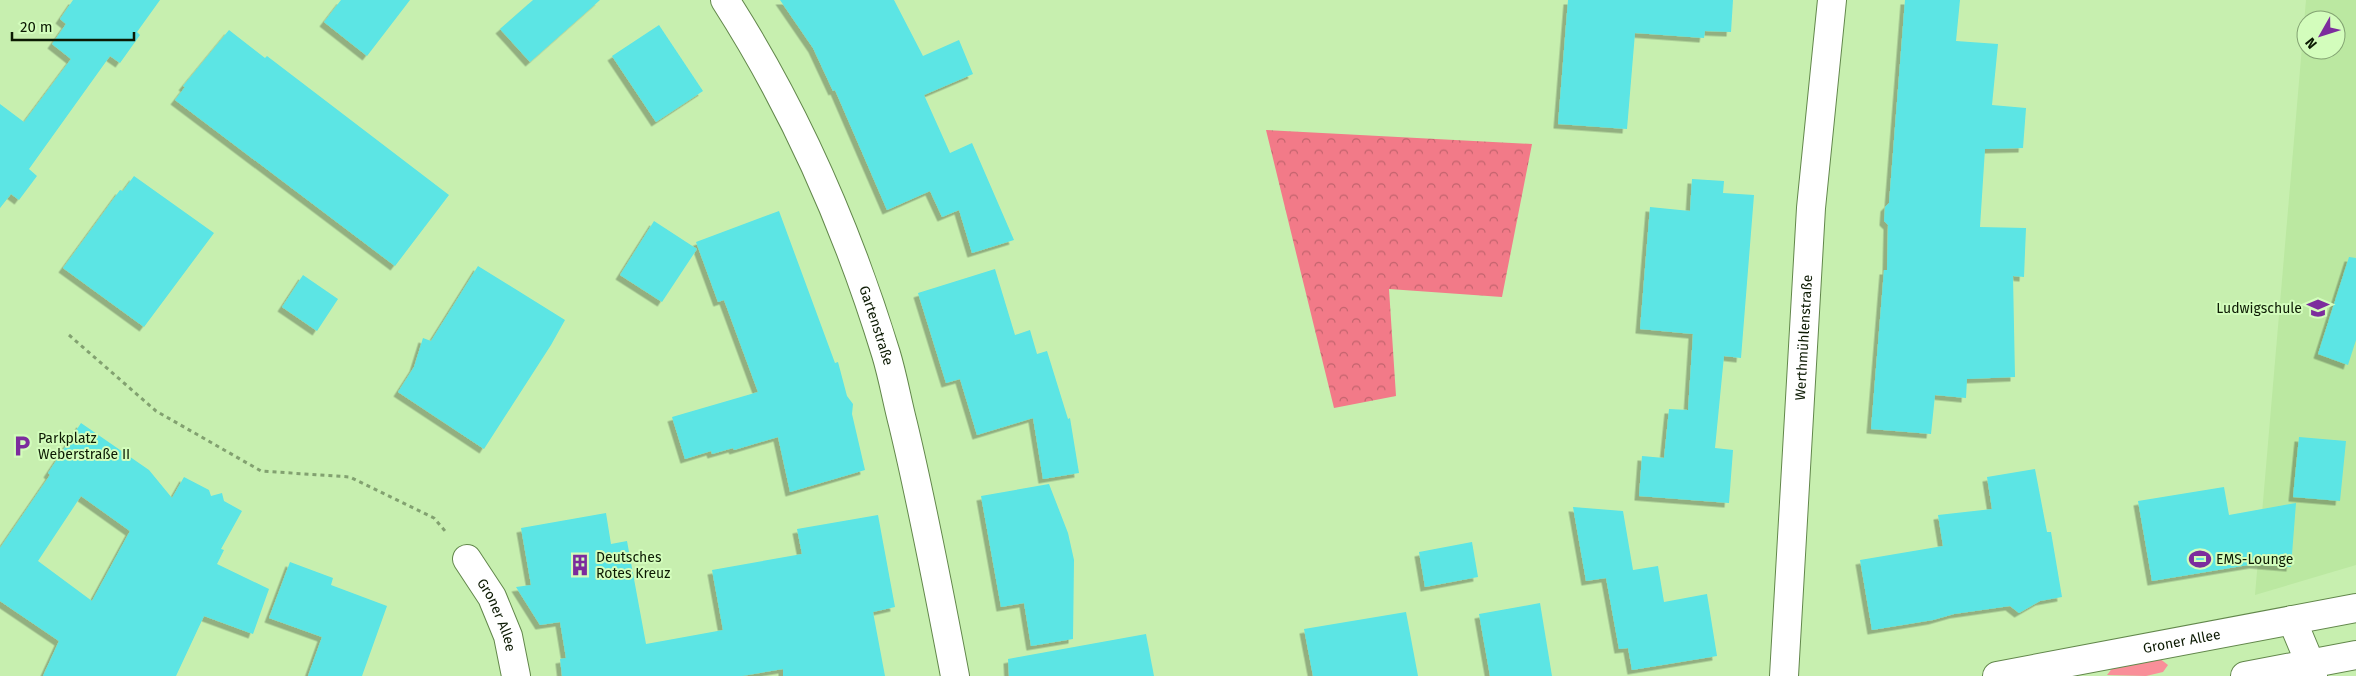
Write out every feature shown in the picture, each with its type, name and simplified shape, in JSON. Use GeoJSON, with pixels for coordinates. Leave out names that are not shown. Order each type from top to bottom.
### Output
{"type":"FeatureCollection","features":[{"type":"Feature","properties":{"kind":"street","name":"Gartenstraße"},"geometry":{"type":"LineString","coordinates":[[725,0],[758,51],[800,133],[852,256],[886,355],[923,510],[954,676]]}},
{"type":"Feature","properties":{"kind":"street","name":"Werthmühlenstraße"},"geometry":{"type":"LineString","coordinates":[[1784,676],[1811,208],[1832,0]]}},
{"type":"Feature","properties":{"kind":"street","name":"Groner Allee"},"geometry":{"type":"LineString","coordinates":[[467,559],[492,597],[508,636],[516,676]]}},
{"type":"Feature","properties":{"kind":"street","name":"Groner Allee"},"geometry":{"type":"LineString","coordinates":[[2006,675],[2356,608]]}},
{"type":"Feature","properties":{"kind":"street"},"geometry":{"type":"LineString","coordinates":[[2292,620],[2311,669]]}},
{"type":"Feature","properties":{"kind":"street"},"geometry":{"type":"LineString","coordinates":[[2245,676],[2311,669],[2356,654]]}},
{"type":"Feature","properties":{"kind":"path"},"geometry":{"type":"LineString","coordinates":[[69,334],[156,410],[261,471],[350,477],[434,518],[467,559]]}},
{"type":"Feature","properties":{"kind":"shaded area","name":"Ludwigschule"},"geometry":{"type":"Polygon","coordinates":[[[2306,0],[2356,0],[2356,565],[2255,595],[2301,60],[2346,60],[2346,10],[2305,10],[2306,0]]]}},
{"type":"Feature","properties":{"kind":"shaded area"},"geometry":{"type":"Polygon","coordinates":[[[2159,658],[2168,665],[2163,672],[2146,676],[2107,675],[2114,666],[2159,658]]]}},
{"type":"Feature","properties":{"kind":"green space"},"geometry":{"type":"Polygon","coordinates":[[[1266,130],[1532,144],[1502,297],[1389,289],[1396,396],[1334,408],[1266,130]]]}},
{"type":"Feature","properties":{"kind":"building"},"geometry":{"type":"Polygon","coordinates":[[[73,0],[160,0],[137,32],[140,35],[120,63],[110,56],[29,169],[37,176],[19,200],[11,194],[0,208],[0,104],[24,122],[71,59],[52,44],[66,24],[60,19],[73,0]]]}},
{"type":"Feature","properties":{"kind":"building"},"geometry":{"type":"Polygon","coordinates":[[[341,0],[410,0],[367,56],[324,22],[341,0]]]}},
{"type":"Feature","properties":{"kind":"building"},"geometry":{"type":"Polygon","coordinates":[[[533,0],[600,0],[530,62],[500,29],[533,0]]]}},
{"type":"Feature","properties":{"kind":"building"},"geometry":{"type":"Polygon","coordinates":[[[780,0],[894,0],[923,56],[959,40],[973,74],[924,95],[950,153],[972,143],[1014,240],[972,253],[959,210],[942,217],[930,191],[887,210],[835,90],[833,91],[813,48],[780,0]]]}},
{"type":"Feature","properties":{"kind":"building"},"geometry":{"type":"Polygon","coordinates":[[[1568,0],[1733,0],[1731,32],[1705,31],[1704,38],[1635,33],[1627,129],[1558,124],[1568,0]]]}},
{"type":"Feature","properties":{"kind":"building"},"geometry":{"type":"Polygon","coordinates":[[[1905,0],[1960,0],[1956,41],[1998,44],[1992,105],[2026,108],[2023,148],[1985,149],[1980,227],[2026,228],[2024,277],[2013,276],[2015,377],[1967,379],[1966,398],[1935,395],[1931,434],[1871,429],[1884,270],[1887,270],[1888,225],[1884,221],[1885,207],[1889,203],[1905,0]]]}},
{"type":"Feature","properties":{"kind":"building"},"geometry":{"type":"Polygon","coordinates":[[[659,25],[703,91],[656,122],[612,56],[659,25]]]}},
{"type":"Feature","properties":{"kind":"building"},"geometry":{"type":"Polygon","coordinates":[[[229,30],[265,58],[267,56],[449,195],[395,266],[175,100],[185,87],[183,86],[229,30]]]}},
{"type":"Feature","properties":{"kind":"building"},"geometry":{"type":"Polygon","coordinates":[[[134,176],[214,233],[144,327],[63,268],[120,190],[123,191],[134,176]]]}},
{"type":"Feature","properties":{"kind":"building"},"geometry":{"type":"Polygon","coordinates":[[[1692,179],[1724,181],[1723,193],[1754,195],[1741,358],[1724,356],[1715,448],[1733,450],[1729,503],[1639,496],[1642,456],[1664,458],[1669,409],[1688,410],[1693,334],[1640,329],[1650,207],[1690,211],[1692,179]]]}},
{"type":"Feature","properties":{"kind":"building"},"geometry":{"type":"Polygon","coordinates":[[[779,211],[835,363],[838,362],[847,396],[853,404],[852,414],[865,470],[790,492],[778,437],[734,450],[733,448],[712,454],[711,451],[685,459],[672,417],[758,392],[724,300],[718,302],[696,242],[779,211]]]}},
{"type":"Feature","properties":{"kind":"building"},"geometry":{"type":"Polygon","coordinates":[[[654,221],[697,249],[662,302],[620,275],[654,221]]]}},
{"type":"Feature","properties":{"kind":"building"},"geometry":{"type":"Polygon","coordinates":[[[2349,257],[2356,258],[2356,340],[2348,365],[2318,354],[2349,257]]]}},
{"type":"Feature","properties":{"kind":"building"},"geometry":{"type":"Polygon","coordinates":[[[478,266],[565,320],[484,449],[398,392],[414,367],[423,338],[431,341],[478,266]]]}},
{"type":"Feature","properties":{"kind":"building"},"geometry":{"type":"Polygon","coordinates":[[[995,269],[1015,335],[1030,330],[1037,354],[1047,351],[1068,419],[1070,418],[1079,473],[1043,479],[1033,418],[977,435],[960,379],[946,383],[918,293],[995,269]]]}},
{"type":"Feature","properties":{"kind":"building"},"geometry":{"type":"Polygon","coordinates":[[[303,275],[338,299],[317,331],[282,307],[303,275]]]}},
{"type":"Feature","properties":{"kind":"building"},"geometry":{"type":"Polygon","coordinates":[[[81,423],[149,470],[172,498],[184,477],[209,490],[211,496],[222,493],[224,501],[242,511],[221,549],[224,550],[217,564],[269,589],[253,634],[204,616],[176,676],[43,676],[59,641],[0,601],[0,548],[50,475],[48,473],[81,423]],[[81,496],[38,561],[92,601],[130,531],[81,496]]]}},
{"type":"Feature","properties":{"kind":"building"},"geometry":{"type":"Polygon","coordinates":[[[2299,437],[2346,441],[2340,501],[2293,497],[2299,437]]]}},
{"type":"Feature","properties":{"kind":"building"},"geometry":{"type":"Polygon","coordinates":[[[2035,469],[2047,532],[2051,532],[2062,597],[2040,601],[2019,613],[2010,606],[1954,614],[1933,620],[1872,630],[1860,560],[1943,546],[1938,515],[1992,509],[1987,477],[2035,469]]]}},
{"type":"Feature","properties":{"kind":"building"},"geometry":{"type":"Polygon","coordinates":[[[1049,484],[1068,533],[1074,560],[1073,639],[1031,646],[1024,603],[1001,607],[981,496],[1049,484]]]}},
{"type":"Feature","properties":{"kind":"building"},"geometry":{"type":"Polygon","coordinates":[[[2224,487],[2229,515],[2296,503],[2291,567],[2254,564],[2152,581],[2138,501],[2224,487]]]}},
{"type":"Feature","properties":{"kind":"building"},"geometry":{"type":"Polygon","coordinates":[[[1573,507],[1623,511],[1633,570],[1658,566],[1664,602],[1707,594],[1717,656],[1632,670],[1628,648],[1619,649],[1606,578],[1586,581],[1573,507]]]}},
{"type":"Feature","properties":{"kind":"building"},"geometry":{"type":"Polygon","coordinates":[[[606,513],[611,544],[627,541],[646,644],[723,630],[712,570],[802,554],[797,529],[878,515],[895,607],[873,612],[885,676],[783,676],[783,669],[742,676],[562,676],[560,659],[566,658],[560,622],[540,625],[516,587],[531,585],[521,528],[606,513]]]}},
{"type":"Feature","properties":{"kind":"building"},"geometry":{"type":"Polygon","coordinates":[[[1472,542],[1478,577],[1425,587],[1419,552],[1472,542]]]}},
{"type":"Feature","properties":{"kind":"building"},"geometry":{"type":"Polygon","coordinates":[[[290,562],[333,578],[331,585],[387,606],[362,676],[308,676],[322,637],[269,618],[290,562]]]}},
{"type":"Feature","properties":{"kind":"building"},"geometry":{"type":"Polygon","coordinates":[[[1540,603],[1552,676],[1490,676],[1479,614],[1540,603]]]}},
{"type":"Feature","properties":{"kind":"building"},"geometry":{"type":"Polygon","coordinates":[[[1406,612],[1418,676],[1313,676],[1304,629],[1406,612]]]}},
{"type":"Feature","properties":{"kind":"building"},"geometry":{"type":"Polygon","coordinates":[[[1146,634],[1154,676],[1009,676],[1008,659],[1146,634]]]}},
{"type":"Feature","properties":{"kind":"place","name":"Ludwigschule"},"geometry":{"type":"Point","coordinates":[2318,308]}},
{"type":"Feature","properties":{"kind":"place","name":"Parkplatz Weberstraße II"},"geometry":{"type":"Point","coordinates":[22,446]}},
{"type":"Feature","properties":{"kind":"place","name":"EMS-Lounge"},"geometry":{"type":"Point","coordinates":[2200,559]}},
{"type":"Feature","properties":{"kind":"place","name":"Deutsches Rotes Kreuz"},"geometry":{"type":"Point","coordinates":[580,565]}}]}
